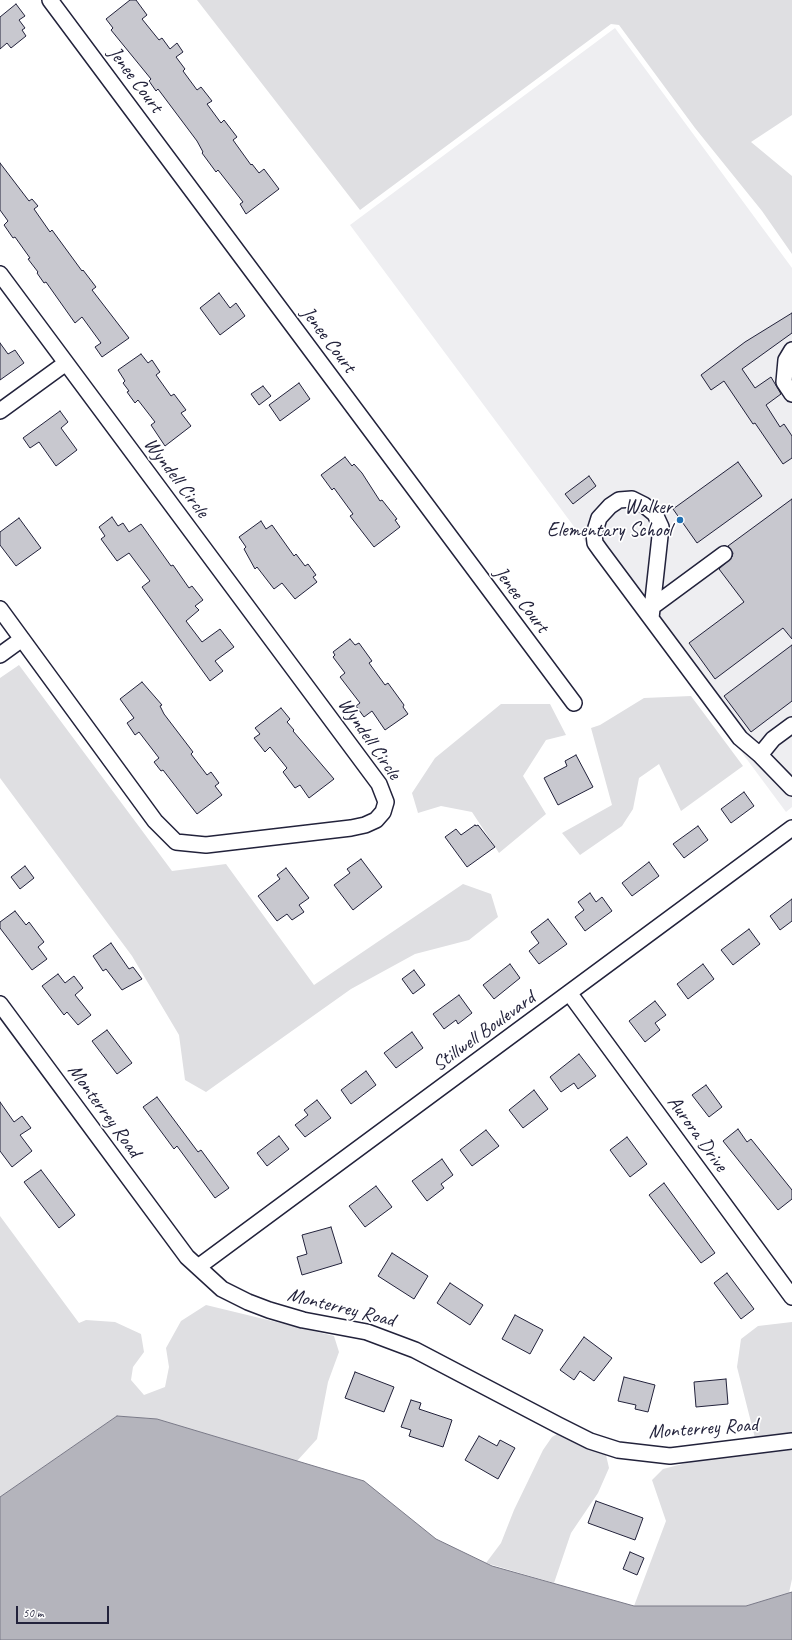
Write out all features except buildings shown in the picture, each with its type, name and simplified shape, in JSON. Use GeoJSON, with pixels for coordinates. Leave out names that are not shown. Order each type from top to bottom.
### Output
{"type":"FeatureCollection","features":[{"type":"Feature","properties":{"kind":"street","name":"Jenee Court"},"geometry":{"type":"LineString","coordinates":[[50,0],[574,703]]}},
{"type":"Feature","properties":{"kind":"street","name":"Wyndell Circle"},"geometry":{"type":"LineString","coordinates":[[0,274],[379,784],[386,802],[383,812],[376,820],[365,825],[350,828],[206,845],[176,842],[155,821],[0,609]]}},
{"type":"Feature","properties":{"kind":"street"},"geometry":{"type":"LineString","coordinates":[[792,350],[786,360],[784,371],[784,382],[792,394]]}},
{"type":"Feature","properties":{"kind":"street"},"geometry":{"type":"LineString","coordinates":[[0,411],[66,363]]}},
{"type":"Feature","properties":{"kind":"street"},"geometry":{"type":"LineString","coordinates":[[651,613],[661,527],[654,514],[644,505],[632,499],[619,500],[610,506],[599,518],[594,534],[595,543],[651,613],[740,738],[760,755],[792,788]]}},
{"type":"Feature","properties":{"kind":"street"},"geometry":{"type":"LineString","coordinates":[[651,613],[724,554]]}},
{"type":"Feature","properties":{"kind":"street"},"geometry":{"type":"LineString","coordinates":[[0,655],[22,639]]}},
{"type":"Feature","properties":{"kind":"street"},"geometry":{"type":"LineString","coordinates":[[760,755],[773,739],[792,725]]}},
{"type":"Feature","properties":{"kind":"street","name":"Stillwell Boulevard"},"geometry":{"type":"LineString","coordinates":[[198,1267],[570,994],[789,836]]}},
{"type":"Feature","properties":{"kind":"street","name":"Aurora Drive"},"geometry":{"type":"LineString","coordinates":[[570,994],[792,1297]]}},
{"type":"Feature","properties":{"kind":"street","name":"Monterrey Road"},"geometry":{"type":"LineString","coordinates":[[0,1004],[187,1258],[222,1289],[248,1302],[303,1320],[367,1332],[415,1350],[558,1425],[605,1447],[632,1453],[670,1456],[792,1441]]}},
{"type":"Feature","properties":{"kind":"shaded area"},"geometry":{"type":"Polygon","coordinates":[[[197,0],[792,0],[792,115],[751,142],[792,176],[792,254],[762,211],[695,128],[619,25],[611,24],[360,210],[197,0]]]}},
{"type":"Feature","properties":{"kind":"shaded area","name":"Walker Elementary School"},"geometry":{"type":"Polygon","coordinates":[[[615,28],[792,268],[792,807],[786,812],[350,225],[615,28]]]}},
{"type":"Feature","properties":{"kind":"shaded area"},"geometry":{"type":"Polygon","coordinates":[[[19,665],[172,871],[226,864],[314,985],[463,884],[491,894],[498,917],[469,940],[415,954],[351,989],[206,1092],[185,1080],[179,1035],[132,956],[0,778],[0,678],[19,665]]]}},
{"type":"Feature","properties":{"kind":"shaded area"},"geometry":{"type":"Polygon","coordinates":[[[691,696],[743,766],[681,811],[659,764],[639,778],[633,809],[622,826],[580,855],[562,833],[612,805],[591,728],[600,725],[644,698],[691,696]]]}},
{"type":"Feature","properties":{"kind":"shaded area"},"geometry":{"type":"Polygon","coordinates":[[[501,704],[550,704],[566,735],[546,740],[523,776],[546,814],[499,853],[472,812],[441,806],[418,813],[412,793],[435,758],[501,704]]]}},
{"type":"Feature","properties":{"kind":"shaded area"},"geometry":{"type":"Polygon","coordinates":[[[0,1216],[79,1323],[86,1320],[115,1322],[141,1334],[144,1352],[133,1367],[131,1380],[144,1395],[165,1387],[169,1367],[166,1348],[181,1321],[206,1305],[334,1336],[339,1352],[328,1382],[317,1439],[297,1461],[157,1419],[117,1416],[0,1497],[0,1216]]]}},
{"type":"Feature","properties":{"kind":"shaded area"},"geometry":{"type":"Polygon","coordinates":[[[792,1322],[792,1434],[755,1438],[737,1367],[741,1339],[758,1326],[792,1322]]]}},
{"type":"Feature","properties":{"kind":"shaded area"},"geometry":{"type":"Polygon","coordinates":[[[117,1416],[157,1419],[364,1481],[436,1539],[492,1566],[634,1606],[746,1606],[792,1592],[792,1640],[0,1640],[0,1497],[117,1416]]]}},
{"type":"Feature","properties":{"kind":"shaded area"},"geometry":{"type":"Polygon","coordinates":[[[559,1433],[606,1455],[609,1468],[598,1493],[571,1533],[554,1583],[486,1563],[501,1543],[514,1510],[543,1450],[552,1437],[559,1433]]]}},
{"type":"Feature","properties":{"kind":"shaded area"},"geometry":{"type":"Polygon","coordinates":[[[792,1448],[792,1579],[789,1593],[746,1606],[634,1606],[666,1521],[652,1480],[663,1469],[702,1459],[792,1448]]]}},
{"type":"Feature","properties":{"kind":"place","name":"Walker Elementary School"},"geometry":{"type":"Point","coordinates":[680,520]}}]}
